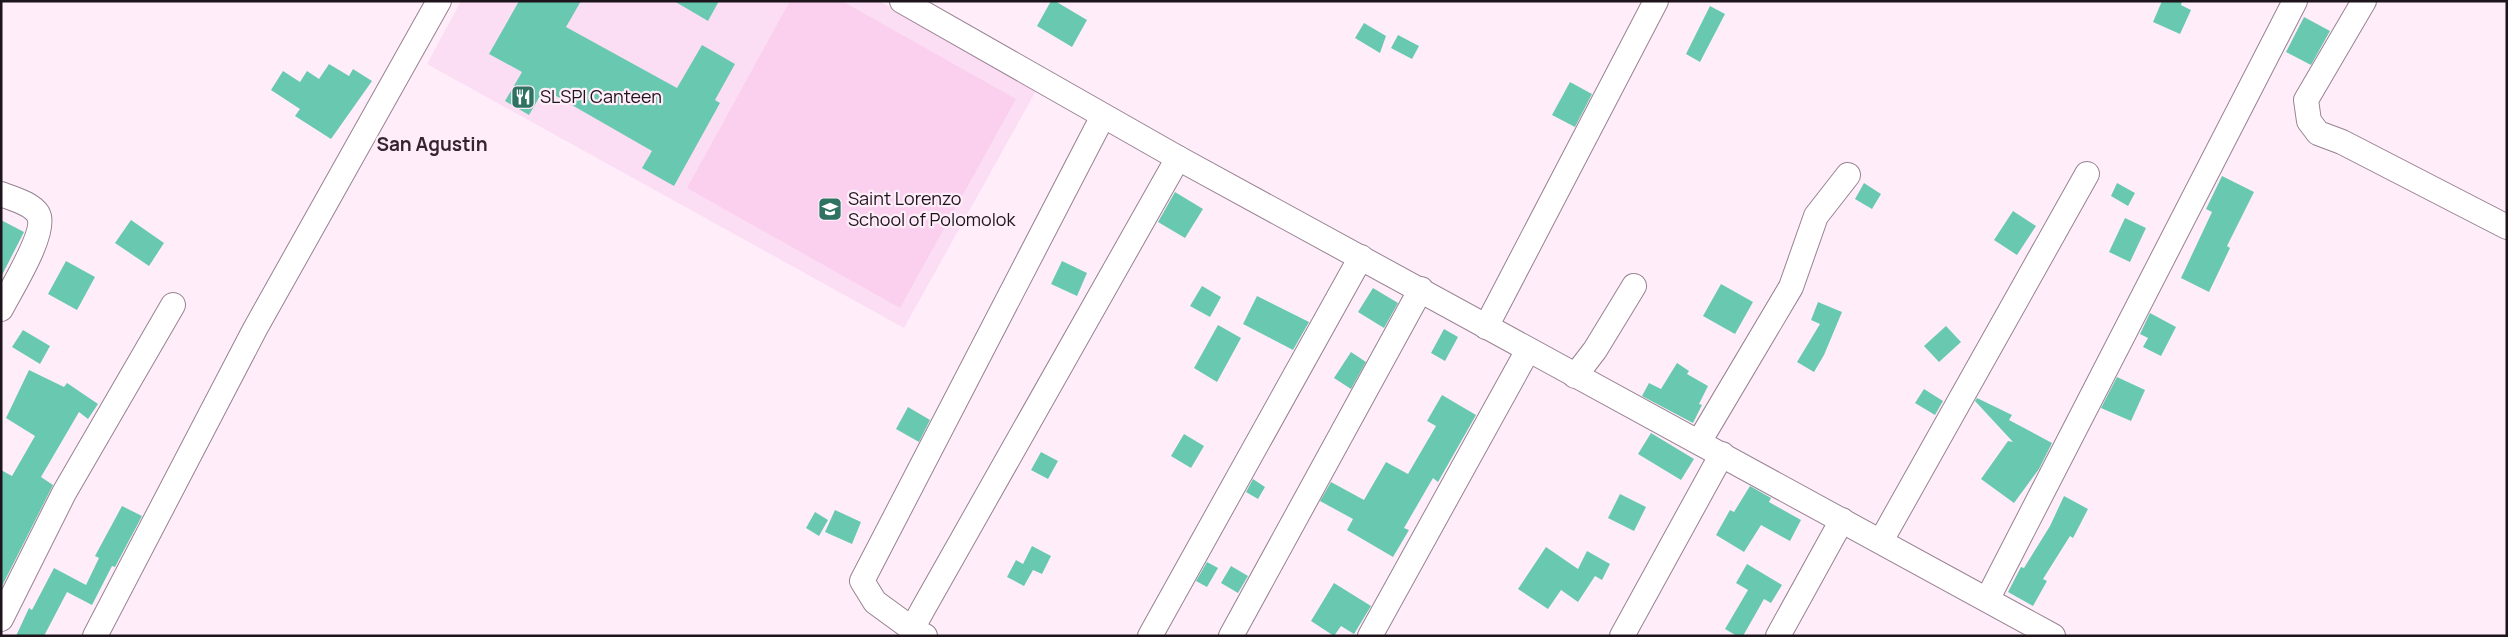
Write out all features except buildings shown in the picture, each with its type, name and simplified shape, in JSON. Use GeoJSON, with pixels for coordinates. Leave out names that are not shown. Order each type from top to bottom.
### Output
{"type":"FeatureCollection","features":[{"type":"Feature","properties":{"kind":"street"},"geometry":{"type":"LineString","coordinates":[[95,636],[255,329],[439,1]]}},
{"type":"Feature","properties":{"kind":"street"},"geometry":{"type":"LineString","coordinates":[[902,1],[1178,158],[1421,289],[1575,376],[1988,598],[2039,633]]}},
{"type":"Feature","properties":{"kind":"street"},"geometry":{"type":"LineString","coordinates":[[1486,326],[1656,1]]}},
{"type":"Feature","properties":{"kind":"street"},"geometry":{"type":"LineString","coordinates":[[1988,598],[2295,1]]}},
{"type":"Feature","properties":{"kind":"street"},"geometry":{"type":"LineString","coordinates":[[2364,1],[2306,100],[2309,121],[2318,133],[2342,142],[2507,227]]}},
{"type":"Feature","properties":{"kind":"street"},"geometry":{"type":"LineString","coordinates":[[1103,116],[862,581],[874,602],[919,632],[1178,158]]}},
{"type":"Feature","properties":{"kind":"street"},"geometry":{"type":"LineString","coordinates":[[1881,541],[2087,174]]}},
{"type":"Feature","properties":{"kind":"street"},"geometry":{"type":"LineString","coordinates":[[1699,442],[1791,287],[1816,216],[1848,175]]}},
{"type":"Feature","properties":{"kind":"street"},"geometry":{"type":"LineString","coordinates":[[1,194],[26,204],[37,212],[40,219],[37,238],[1,308]]}},
{"type":"Feature","properties":{"kind":"street"},"geometry":{"type":"LineString","coordinates":[[1150,636],[1361,257]]}},
{"type":"Feature","properties":{"kind":"street"},"geometry":{"type":"LineString","coordinates":[[1575,376],[1599,344],[1634,286]]}},
{"type":"Feature","properties":{"kind":"street"},"geometry":{"type":"LineString","coordinates":[[1231,636],[1421,289]]}},
{"type":"Feature","properties":{"kind":"street"},"geometry":{"type":"LineString","coordinates":[[3,612],[64,493],[173,305]]}},
{"type":"Feature","properties":{"kind":"street"},"geometry":{"type":"LineString","coordinates":[[1370,636],[1528,350]]}},
{"type":"Feature","properties":{"kind":"street"},"geometry":{"type":"LineString","coordinates":[[1622,636],[1722,454]]}},
{"type":"Feature","properties":{"kind":"street"},"geometry":{"type":"LineString","coordinates":[[1778,636],[1842,520]]}},
{"type":"Feature","properties":{"kind":"shaded area","name":"Saint Lorenzo School of Polomolok"},"geometry":{"type":"Polygon","coordinates":[[[461,1],[879,1],[1037,89],[904,328],[427,64],[461,1]]]}},
{"type":"Feature","properties":{"kind":"shaded area"},"geometry":{"type":"Polygon","coordinates":[[[790,1],[842,1],[1016,99],[900,308],[687,188],[790,1]]]}},
{"type":"Feature","properties":{"kind":"place","name":"SLSPI Canteen"},"geometry":{"type":"Point","coordinates":[523,97]}},
{"type":"Feature","properties":{"kind":"place","name":"Saint Lorenzo School of Polomolok"},"geometry":{"type":"Point","coordinates":[830,209]}},
{"type":"Feature","properties":{"kind":"district","name":"San Agustin"},"geometry":{"type":"Point","coordinates":[432,144]}}]}
